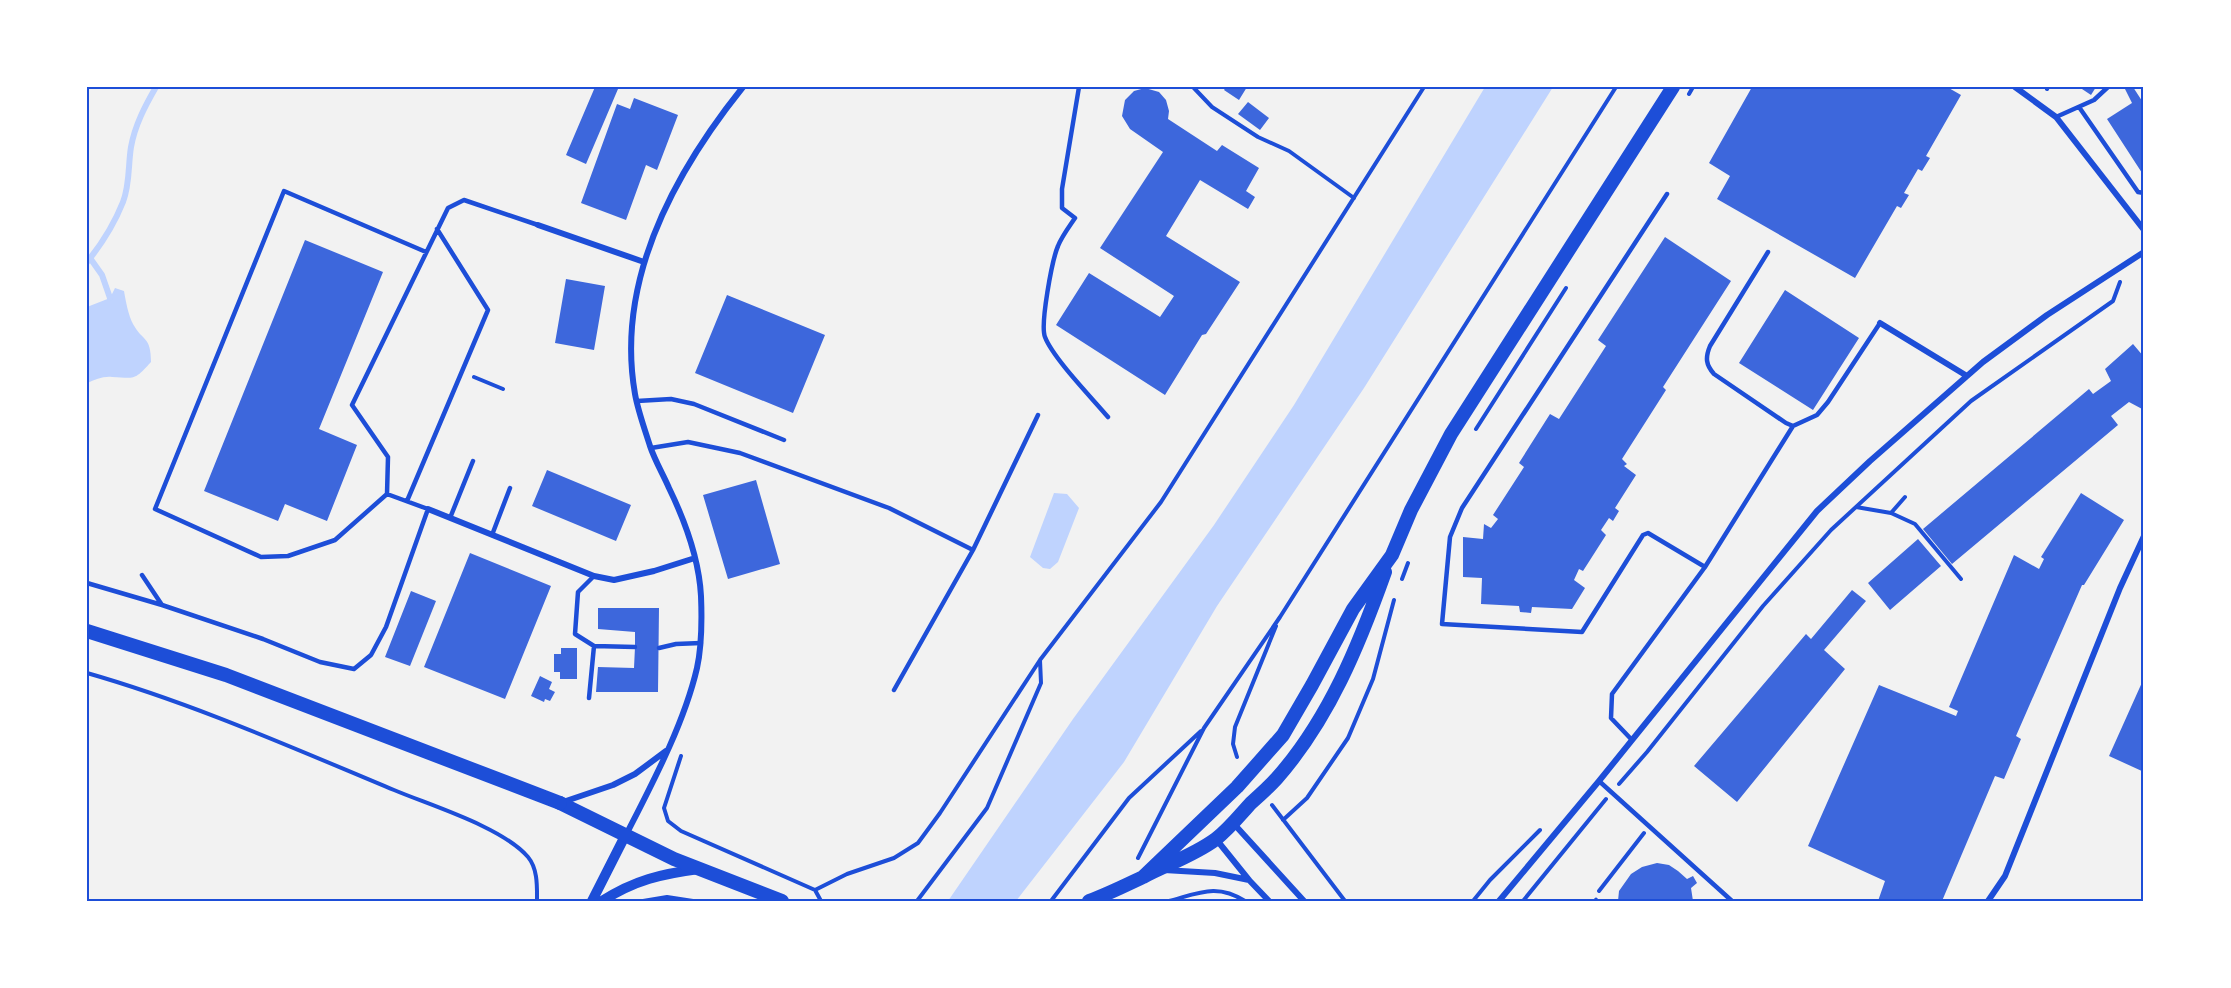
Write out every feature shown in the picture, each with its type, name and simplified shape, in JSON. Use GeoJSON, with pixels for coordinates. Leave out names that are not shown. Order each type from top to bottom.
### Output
{"type":"FeatureCollection","features":[{"type":"Feature","properties":{"kind":"main road"},"geometry":{"type":"LineString","coordinates":[[1089,901],[1161,870],[1216,839],[1278,778],[1311,734],[1365,631],[1389,559],[1411,510],[1451,434],[1673,87]]}},
{"type":"Feature","properties":{"kind":"main road"},"geometry":{"type":"LineString","coordinates":[[1144,876],[1237,787],[1283,735],[1353,609],[1389,559]]}},
{"type":"Feature","properties":{"kind":"main road"},"geometry":{"type":"LineString","coordinates":[[87,631],[226,675],[560,803],[625,836],[699,869],[782,901]]}},
{"type":"Feature","properties":{"kind":"main road"},"geometry":{"type":"LineString","coordinates":[[1216,839],[1217,804]]}},
{"type":"Feature","properties":{"kind":"main road"},"geometry":{"type":"LineString","coordinates":[[1199,823],[1233,822]]}},
{"type":"Feature","properties":{"kind":"street"},"geometry":{"type":"LineString","coordinates":[[592,901],[686,705],[697,668],[701,643],[701,593],[695,558],[686,527],[651,448],[637,401],[631,341],[637,288],[661,217],[687,166],[720,115],[743,87]]}},
{"type":"Feature","properties":{"kind":"street"},"geometry":{"type":"LineString","coordinates":[[2015,87],[2056,117],[2144,231]]}},
{"type":"Feature","properties":{"kind":"street"},"geometry":{"type":"LineString","coordinates":[[538,225],[644,262]]}},
{"type":"Feature","properties":{"kind":"street"},"geometry":{"type":"LineString","coordinates":[[1499,901],[1817,511],[1966,376],[2047,315],[2144,252]]}},
{"type":"Feature","properties":{"kind":"street"},"geometry":{"type":"LineString","coordinates":[[1880,323],[1966,376]]}},
{"type":"Feature","properties":{"kind":"street"},"geometry":{"type":"LineString","coordinates":[[428,509],[594,576],[614,580],[695,558]]}},
{"type":"Feature","properties":{"kind":"street"},"geometry":{"type":"LineString","coordinates":[[1988,901],[2004,876],[2115,599],[2144,536]]}},
{"type":"Feature","properties":{"kind":"street"},"geometry":{"type":"LineString","coordinates":[[560,803],[613,785],[635,774],[666,750]]}},
{"type":"Feature","properties":{"kind":"street"},"geometry":{"type":"LineString","coordinates":[[1233,822],[1304,901]]}},
{"type":"Feature","properties":{"kind":"street"},"geometry":{"type":"LineString","coordinates":[[1216,839],[1269,901]]}},
{"type":"Feature","properties":{"kind":"street"},"geometry":{"type":"LineString","coordinates":[[602,901],[642,879],[699,869]]}},
{"type":"Feature","properties":{"kind":"street"},"geometry":{"type":"LineString","coordinates":[[1161,870],[1215,873],[1249,880]]}},
{"type":"Feature","properties":{"kind":"lane"},"geometry":{"type":"LineString","coordinates":[[1079,87],[1062,189],[1062,208],[1075,218],[1063,235],[1055,253],[1043,327],[1046,340],[1054,352],[1108,417]]}},
{"type":"Feature","properties":{"kind":"lane"},"geometry":{"type":"LineString","coordinates":[[2056,117],[2094,100],[2108,87]]}},
{"type":"Feature","properties":{"kind":"lane"},"geometry":{"type":"LineString","coordinates":[[2079,107],[2138,192],[2144,193]]}},
{"type":"Feature","properties":{"kind":"lane"},"geometry":{"type":"LineString","coordinates":[[426,252],[284,191],[155,509],[261,557],[288,556],[335,540],[387,494],[388,457],[352,405],[448,207],[464,200],[538,225]]}},
{"type":"Feature","properties":{"kind":"lane"},"geometry":{"type":"LineString","coordinates":[[1667,194],[1462,508],[1450,537],[1442,624],[1582,632],[1643,535],[1648,533],[1705,567]]}},
{"type":"Feature","properties":{"kind":"lane"},"geometry":{"type":"LineString","coordinates":[[407,501],[488,310],[438,229]]}},
{"type":"Feature","properties":{"kind":"lane"},"geometry":{"type":"LineString","coordinates":[[1768,252],[1710,346],[1706,356],[1707,367],[1714,375],[1792,426]]}},
{"type":"Feature","properties":{"kind":"lane"},"geometry":{"type":"LineString","coordinates":[[1631,739],[1611,718],[1612,694],[1705,567],[1792,426],[1817,415],[1880,323]]}},
{"type":"Feature","properties":{"kind":"lane"},"geometry":{"type":"LineString","coordinates":[[637,401],[671,399],[694,404],[784,440]]}},
{"type":"Feature","properties":{"kind":"lane"},"geometry":{"type":"LineString","coordinates":[[894,690],[973,550],[1038,415]]}},
{"type":"Feature","properties":{"kind":"lane"},"geometry":{"type":"LineString","coordinates":[[651,448],[688,442],[740,453],[889,508],[973,550]]}},
{"type":"Feature","properties":{"kind":"lane"},"geometry":{"type":"LineString","coordinates":[[450,518],[473,460]]}},
{"type":"Feature","properties":{"kind":"lane"},"geometry":{"type":"LineString","coordinates":[[492,535],[510,488]]}},
{"type":"Feature","properties":{"kind":"lane"},"geometry":{"type":"LineString","coordinates":[[87,583],[162,605],[262,639],[320,662],[354,669],[371,655],[386,627],[428,509],[387,494]]}},
{"type":"Feature","properties":{"kind":"lane"},"geometry":{"type":"LineString","coordinates":[[142,575],[162,605]]}},
{"type":"Feature","properties":{"kind":"lane"},"geometry":{"type":"LineString","coordinates":[[594,576],[578,592],[575,634],[594,646],[635,647]]}},
{"type":"Feature","properties":{"kind":"lane"},"geometry":{"type":"LineString","coordinates":[[659,648],[676,644],[701,643]]}},
{"type":"Feature","properties":{"kind":"lane"},"geometry":{"type":"LineString","coordinates":[[589,698],[594,646]]}},
{"type":"Feature","properties":{"kind":"lane"},"geometry":{"type":"LineString","coordinates":[[1599,781],[1732,901]]}},
{"type":"Feature","properties":{"kind":"path"},"geometry":{"type":"LineString","coordinates":[[1193,87],[1212,107],[1258,137],[1289,151],[1354,198]]}},
{"type":"Feature","properties":{"kind":"path"},"geometry":{"type":"LineString","coordinates":[[815,890],[847,874],[894,858],[918,843],[1040,660],[1161,502],[1424,87]]}},
{"type":"Feature","properties":{"kind":"path"},"geometry":{"type":"LineString","coordinates":[[1135,863],[1204,728],[1280,617],[1616,87]]}},
{"type":"Feature","properties":{"kind":"path"},"geometry":{"type":"LineString","coordinates":[[1687,97],[1693,87]]}},
{"type":"Feature","properties":{"kind":"path"},"geometry":{"type":"LineString","coordinates":[[1473,433],[1567,287]]}},
{"type":"Feature","properties":{"kind":"path"},"geometry":{"type":"LineString","coordinates":[[1523,901],[1647,752],[1763,606],[1831,530],[1971,401],[2113,301]]}},
{"type":"Feature","properties":{"kind":"path"},"geometry":{"type":"LineString","coordinates":[[474,377],[502,389]]}},
{"type":"Feature","properties":{"kind":"path"},"geometry":{"type":"LineString","coordinates":[[1891,513],[1905,497]]}},
{"type":"Feature","properties":{"kind":"path"},"geometry":{"type":"LineString","coordinates":[[1855,507],[1891,513],[1916,524],[1961,579]]}},
{"type":"Feature","properties":{"kind":"path"},"geometry":{"type":"LineString","coordinates":[[1400,582],[1412,553]]}},
{"type":"Feature","properties":{"kind":"path"},"geometry":{"type":"LineString","coordinates":[[1283,819],[1307,798],[1348,738],[1373,679],[1397,591]]}},
{"type":"Feature","properties":{"kind":"path"},"geometry":{"type":"LineString","coordinates":[[1237,757],[1233,744],[1234,727],[1280,617]]}},
{"type":"Feature","properties":{"kind":"path"},"geometry":{"type":"LineString","coordinates":[[917,901],[987,808],[1041,683],[1040,660]]}},
{"type":"Feature","properties":{"kind":"path"},"geometry":{"type":"LineString","coordinates":[[87,673],[140,689],[271,738],[490,829],[529,858],[537,876],[537,901]]}},
{"type":"Feature","properties":{"kind":"path"},"geometry":{"type":"LineString","coordinates":[[1051,901],[1129,798],[1204,728]]}},
{"type":"Feature","properties":{"kind":"path"},"geometry":{"type":"LineString","coordinates":[[684,747],[664,808],[668,821],[681,831],[815,890],[821,901]]}},
{"type":"Feature","properties":{"kind":"path"},"geometry":{"type":"LineString","coordinates":[[1272,805],[1346,901]]}},
{"type":"Feature","properties":{"kind":"path"},"geometry":{"type":"LineString","coordinates":[[1473,901],[1490,880],[1546,823]]}},
{"type":"Feature","properties":{"kind":"path"},"geometry":{"type":"LineString","coordinates":[[1596,901],[1599,891],[1650,825]]}},
{"type":"Feature","properties":{"kind":"path"},"geometry":{"type":"LineString","coordinates":[[1169,901],[1208,891],[1230,891],[1245,901]]}},
{"type":"Feature","properties":{"kind":"path"},"geometry":{"type":"LineString","coordinates":[[643,901],[668,897],[693,901]]}},
{"type":"Feature","properties":{"kind":"water"},"geometry":{"type":"Polygon","coordinates":[[[1485,87],[1553,87],[1364,388],[1217,606],[1124,762],[1016,901],[948,901],[1073,719],[1214,525],[1294,405],[1485,87]]]}},
{"type":"Feature","properties":{"kind":"water"},"geometry":{"type":"Polygon","coordinates":[[[115,288],[124,291],[131,320],[150,348],[151,362],[134,377],[105,377],[87,383],[87,307],[110,298],[115,288]]]}},
{"type":"Feature","properties":{"kind":"water"},"geometry":{"type":"Polygon","coordinates":[[[1054,493],[1067,494],[1079,508],[1058,562],[1050,569],[1043,568],[1030,557],[1054,493]]]}},
{"type":"Feature","properties":{"kind":"building"},"geometry":{"type":"Polygon","coordinates":[[[595,87],[618,89],[586,164],[566,155],[595,87]]]}},
{"type":"Feature","properties":{"kind":"building"},"geometry":{"type":"Polygon","coordinates":[[[1226,87],[1247,87],[1239,100],[1224,90],[1226,87]]]}},
{"type":"Feature","properties":{"kind":"building"},"geometry":{"type":"Polygon","coordinates":[[[1752,87],[1947,87],[1961,95],[1926,156],[1930,158],[1922,171],[1918,169],[1904,193],[1909,195],[1901,208],[1897,206],[1855,278],[1717,199],[1730,176],[1709,163],[1752,87]]]}},
{"type":"Feature","properties":{"kind":"building"},"geometry":{"type":"Polygon","coordinates":[[[2079,87],[2096,87],[2091,95],[2079,87]]]}},
{"type":"Feature","properties":{"kind":"building"},"geometry":{"type":"Polygon","coordinates":[[[2124,87],[2133,87],[2144,104],[2144,176],[2107,119],[2132,103],[2124,87]]]}},
{"type":"Feature","properties":{"kind":"building"},"geometry":{"type":"Polygon","coordinates":[[[1145,88],[1159,92],[1166,100],[1169,111],[1168,119],[1217,151],[1222,145],[1259,168],[1246,191],[1255,197],[1248,209],[1200,180],[1166,236],[1240,282],[1206,334],[1202,335],[1165,395],[1056,325],[1089,273],[1160,317],[1174,296],[1100,248],[1163,152],[1130,129],[1122,116],[1125,100],[1134,91],[1145,88]]]}},
{"type":"Feature","properties":{"kind":"building"},"geometry":{"type":"Polygon","coordinates":[[[634,98],[678,115],[657,170],[646,165],[626,220],[581,203],[617,104],[630,109],[634,98]]]}},
{"type":"Feature","properties":{"kind":"building"},"geometry":{"type":"Polygon","coordinates":[[[1248,102],[1269,118],[1260,130],[1238,114],[1248,102]]]}},
{"type":"Feature","properties":{"kind":"building"},"geometry":{"type":"Polygon","coordinates":[[[1665,237],[1731,281],[1663,387],[1666,390],[1622,459],[1627,464],[1624,466],[1636,475],[1615,508],[1619,511],[1613,521],[1609,518],[1601,530],[1606,535],[1583,571],[1579,569],[1574,580],[1585,588],[1572,609],[1532,607],[1531,613],[1520,612],[1519,606],[1481,604],[1482,578],[1463,577],[1463,537],[1483,539],[1484,524],[1491,528],[1498,519],[1493,515],[1524,467],[1519,463],[1550,414],[1559,419],[1606,346],[1598,340],[1665,237]]]}},
{"type":"Feature","properties":{"kind":"building"},"geometry":{"type":"Polygon","coordinates":[[[305,240],[383,272],[319,429],[357,445],[327,521],[285,504],[278,521],[204,491],[305,240]]]}},
{"type":"Feature","properties":{"kind":"building"},"geometry":{"type":"Polygon","coordinates":[[[566,279],[605,286],[594,350],[555,343],[566,279]]]}},
{"type":"Feature","properties":{"kind":"building"},"geometry":{"type":"Polygon","coordinates":[[[1785,290],[1859,338],[1813,410],[1739,363],[1785,290]]]}},
{"type":"Feature","properties":{"kind":"building"},"geometry":{"type":"Polygon","coordinates":[[[727,295],[825,335],[793,413],[695,373],[727,295]]]}},
{"type":"Feature","properties":{"kind":"building"},"geometry":{"type":"Polygon","coordinates":[[[2133,344],[2144,357],[2144,410],[2129,402],[2111,416],[2118,425],[1952,564],[1923,529],[2089,389],[2093,394],[2111,381],[2105,369],[2133,344]]]}},
{"type":"Feature","properties":{"kind":"building"},"geometry":{"type":"Polygon","coordinates":[[[547,470],[631,505],[616,541],[532,506],[547,470]]]}},
{"type":"Feature","properties":{"kind":"building"},"geometry":{"type":"Polygon","coordinates":[[[756,480],[780,564],[728,579],[703,495],[756,480]]]}},
{"type":"Feature","properties":{"kind":"building"},"geometry":{"type":"Polygon","coordinates":[[[2081,493],[2124,520],[2082,585],[2016,736],[2021,739],[2004,779],[1995,776],[1942,901],[1878,901],[1885,881],[1808,846],[1879,685],[1956,716],[1958,711],[1949,707],[2014,555],[2039,569],[2044,559],[2041,557],[2081,493]]]}},
{"type":"Feature","properties":{"kind":"building"},"geometry":{"type":"Polygon","coordinates":[[[1918,539],[1941,566],[1890,610],[1868,583],[1918,539]]]}},
{"type":"Feature","properties":{"kind":"building"},"geometry":{"type":"Polygon","coordinates":[[[470,553],[551,586],[505,699],[424,667],[470,553]]]}},
{"type":"Feature","properties":{"kind":"building"},"geometry":{"type":"Polygon","coordinates":[[[1852,590],[1866,601],[1824,650],[1845,669],[1737,802],[1694,766],[1806,634],[1811,639],[1852,590]]]}},
{"type":"Feature","properties":{"kind":"building"},"geometry":{"type":"Polygon","coordinates":[[[411,591],[436,601],[410,666],[385,657],[411,591]]]}},
{"type":"Feature","properties":{"kind":"building"},"geometry":{"type":"Polygon","coordinates":[[[598,608],[659,608],[658,692],[596,692],[598,667],[634,668],[635,647],[635,632],[598,629],[598,608]]]}},
{"type":"Feature","properties":{"kind":"building"},"geometry":{"type":"Polygon","coordinates":[[[561,648],[577,648],[577,679],[560,679],[560,672],[554,672],[554,654],[561,654],[561,648]]]}},
{"type":"Feature","properties":{"kind":"building"},"geometry":{"type":"Polygon","coordinates":[[[540,676],[552,682],[549,689],[555,692],[550,701],[545,699],[544,702],[531,696],[540,676]]]}},
{"type":"Feature","properties":{"kind":"building"},"geometry":{"type":"Polygon","coordinates":[[[2144,678],[2144,772],[2109,756],[2144,678]]]}},
{"type":"Feature","properties":{"kind":"building"},"geometry":{"type":"Polygon","coordinates":[[[1657,863],[1669,865],[1687,879],[1693,876],[1697,883],[1691,888],[1693,901],[1618,901],[1619,891],[1631,874],[1642,867],[1657,863]]]}},
{"type":"Feature","properties":{"kind":"waterway"},"geometry":{"type":"LineString","coordinates":[[87,262],[107,233],[123,202],[135,131],[156,87]]}},
{"type":"Feature","properties":{"kind":"waterway"},"geometry":{"type":"LineString","coordinates":[[90,258],[102,275],[110,298]]}}]}
